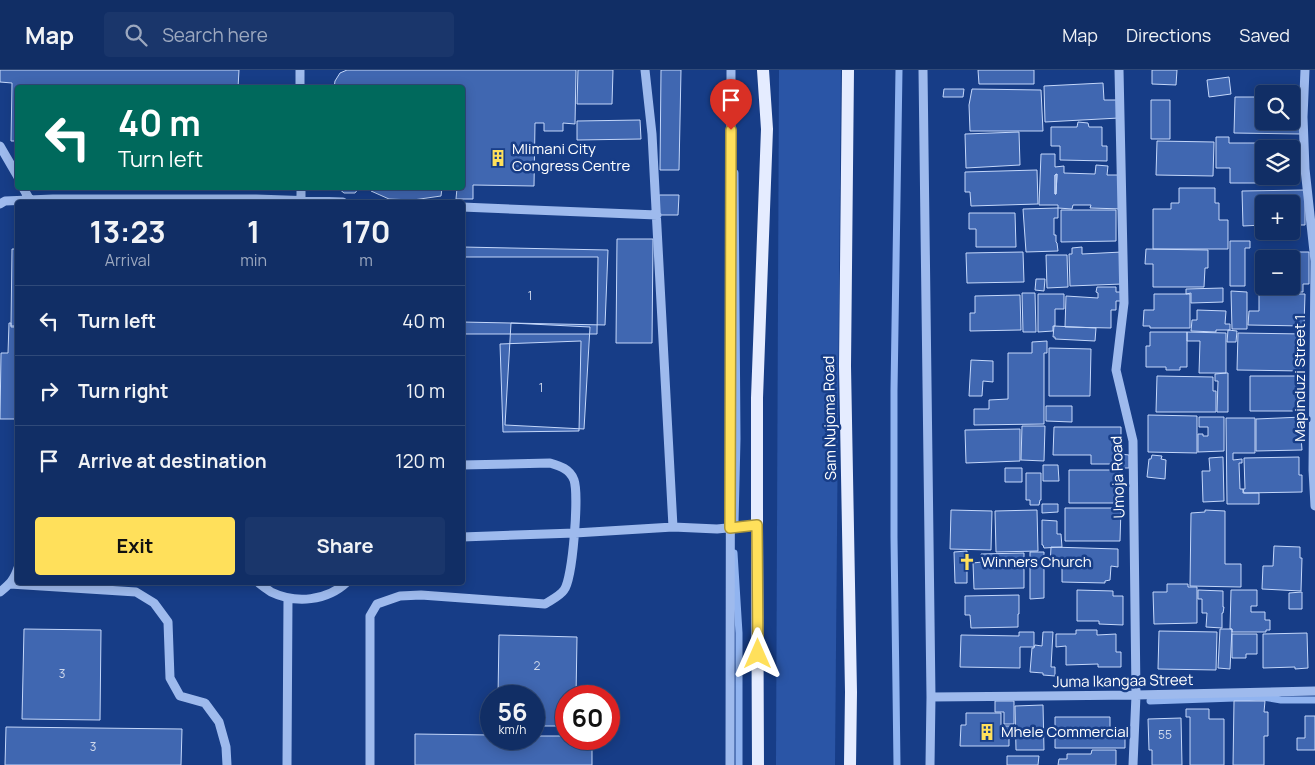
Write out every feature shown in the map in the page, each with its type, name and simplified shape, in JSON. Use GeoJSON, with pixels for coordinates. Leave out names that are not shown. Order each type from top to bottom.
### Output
{"type":"FeatureCollection","features":[{"type":"Feature","properties":{"kind":"main road"},"geometry":{"type":"LineString","coordinates":[[758,765],[758,388],[767,129],[762,70]]}},
{"type":"Feature","properties":{"kind":"main road","name":"Sam Nujoma Road"},"geometry":{"type":"LineString","coordinates":[[848,70],[845,366],[851,692],[850,765]]}},
{"type":"Feature","properties":{"kind":"street"},"geometry":{"type":"LineString","coordinates":[[300,70],[300,85]]}},
{"type":"Feature","properties":{"kind":"street"},"geometry":{"type":"LineString","coordinates":[[645,70],[652,134],[657,215],[673,527]]}},
{"type":"Feature","properties":{"kind":"street"},"geometry":{"type":"LineString","coordinates":[[730,765],[731,70]]}},
{"type":"Feature","properties":{"kind":"street"},"geometry":{"type":"LineString","coordinates":[[923,70],[931,697],[930,765]]}},
{"type":"Feature","properties":{"kind":"street","name":"Umoja Road"},"geometry":{"type":"LineString","coordinates":[[1119,70],[1124,303],[1116,370],[1133,441],[1136,695],[1133,765]]}},
{"type":"Feature","properties":{"kind":"street","name":"Mapinduzi Street 1"},"geometry":{"type":"LineString","coordinates":[[1305,70],[1303,117],[1305,169],[1315,261],[1313,470],[1315,506]]}},
{"type":"Feature","properties":{"kind":"street"},"geometry":{"type":"LineString","coordinates":[[0,146],[15,173]]}},
{"type":"Feature","properties":{"kind":"street"},"geometry":{"type":"LineString","coordinates":[[24,190],[30,200],[264,200]]}},
{"type":"Feature","properties":{"kind":"street"},"geometry":{"type":"LineString","coordinates":[[0,204],[5,201],[15,201]]}},
{"type":"Feature","properties":{"kind":"street"},"geometry":{"type":"LineString","coordinates":[[465,207],[657,215]]}},
{"type":"Feature","properties":{"kind":"street"},"geometry":{"type":"LineString","coordinates":[[370,765],[370,616],[377,604],[400,596],[422,595],[545,604],[565,590],[575,533],[575,484],[571,475],[562,467],[550,464],[465,465]]}},
{"type":"Feature","properties":{"kind":"street"},"geometry":{"type":"LineString","coordinates":[[465,537],[673,527],[717,529],[757,525]]}},
{"type":"Feature","properties":{"kind":"street"},"geometry":{"type":"LineString","coordinates":[[0,592],[10,584],[15,576]]}},
{"type":"Feature","properties":{"kind":"street"},"geometry":{"type":"LineString","coordinates":[[10,584],[15,584]]}},
{"type":"Feature","properties":{"kind":"street"},"geometry":{"type":"LineString","coordinates":[[26,585],[136,592],[154,603],[168,622],[170,678],[180,696],[205,703],[219,722],[226,748],[227,765]]}},
{"type":"Feature","properties":{"kind":"street"},"geometry":{"type":"LineString","coordinates":[[262,585],[271,592],[288,598],[305,600],[324,596],[343,585]]}},
{"type":"Feature","properties":{"kind":"street"},"geometry":{"type":"LineString","coordinates":[[287,765],[288,598]]}},
{"type":"Feature","properties":{"kind":"street","name":"Juma Ikangaa Street"},"geometry":{"type":"LineString","coordinates":[[931,697],[1315,691]]}},
{"type":"Feature","properties":{"kind":"shaded area"},"geometry":{"type":"Polygon","coordinates":[[[779,70],[841,70],[835,765],[776,765],[779,70]]]}},
{"type":"Feature","properties":{"kind":"building"},"geometry":{"type":"Polygon","coordinates":[[[0,70],[239,70],[238,85],[15,85],[15,141],[11,141],[12,83],[0,82],[0,70]]]}},
{"type":"Feature","properties":{"kind":"building","name":"Mlimani City Congress Centre"},"geometry":{"type":"Polygon","coordinates":[[[347,70],[576,70],[575,124],[563,123],[563,131],[544,131],[544,123],[535,123],[534,186],[473,185],[473,199],[456,199],[457,190],[465,190],[465,85],[334,85],[340,73],[347,70]]]}},
{"type":"Feature","properties":{"kind":"building"},"geometry":{"type":"Polygon","coordinates":[[[578,70],[613,70],[612,104],[577,104],[578,70]]]}},
{"type":"Feature","properties":{"kind":"building"},"geometry":{"type":"Polygon","coordinates":[[[661,70],[681,70],[679,170],[660,170],[661,70]]]}},
{"type":"Feature","properties":{"kind":"building"},"geometry":{"type":"Polygon","coordinates":[[[978,70],[1034,70],[1034,84],[979,84],[978,70]]]}},
{"type":"Feature","properties":{"kind":"building"},"geometry":{"type":"Polygon","coordinates":[[[1152,70],[1177,70],[1176,85],[1152,84],[1152,70]]]}},
{"type":"Feature","properties":{"kind":"building"},"geometry":{"type":"Polygon","coordinates":[[[1229,77],[1231,94],[1209,97],[1207,80],[1229,77]]]}},
{"type":"Feature","properties":{"kind":"building"},"geometry":{"type":"Polygon","coordinates":[[[1103,83],[1104,100],[1118,100],[1119,118],[1045,122],[1044,86],[1103,83]]]}},
{"type":"Feature","properties":{"kind":"building"},"geometry":{"type":"Polygon","coordinates":[[[944,89],[964,89],[963,97],[943,97],[944,89]]]}},
{"type":"Feature","properties":{"kind":"building"},"geometry":{"type":"Polygon","coordinates":[[[972,89],[1041,90],[1043,131],[970,131],[969,105],[972,89]]]}},
{"type":"Feature","properties":{"kind":"building"},"geometry":{"type":"Polygon","coordinates":[[[1300,95],[1302,95],[1301,134],[1234,133],[1235,97],[1255,97],[1255,130],[1300,130],[1300,95]]]}},
{"type":"Feature","properties":{"kind":"building"},"geometry":{"type":"Polygon","coordinates":[[[1151,100],[1170,100],[1170,139],[1151,139],[1151,100]]]}},
{"type":"Feature","properties":{"kind":"building"},"geometry":{"type":"Polygon","coordinates":[[[640,120],[641,139],[577,140],[577,121],[640,120]]]}},
{"type":"Feature","properties":{"kind":"building"},"geometry":{"type":"Polygon","coordinates":[[[1078,122],[1088,123],[1089,127],[1102,127],[1102,146],[1107,146],[1107,161],[1060,160],[1060,146],[1051,146],[1051,127],[1077,127],[1078,122]]]}},
{"type":"Feature","properties":{"kind":"building"},"geometry":{"type":"Polygon","coordinates":[[[1019,132],[1020,165],[966,168],[965,134],[1019,132]]]}},
{"type":"Feature","properties":{"kind":"building"},"geometry":{"type":"Polygon","coordinates":[[[1216,137],[1229,137],[1229,143],[1255,143],[1255,183],[1230,183],[1230,168],[1216,168],[1216,137]]]}},
{"type":"Feature","properties":{"kind":"building"},"geometry":{"type":"Polygon","coordinates":[[[1157,141],[1214,142],[1213,176],[1156,175],[1157,141]]]}},
{"type":"Feature","properties":{"kind":"building"},"geometry":{"type":"Polygon","coordinates":[[[1041,154],[1055,154],[1055,167],[1064,166],[1064,173],[1095,174],[1096,165],[1108,166],[1107,175],[1124,175],[1123,209],[1090,208],[1091,205],[1073,205],[1072,209],[1058,208],[1058,205],[1039,205],[1041,154]],[[1057,174],[1055,175],[1056,194],[1057,174]]]}},
{"type":"Feature","properties":{"kind":"building"},"geometry":{"type":"Polygon","coordinates":[[[1037,170],[1038,204],[971,206],[970,192],[965,192],[965,172],[1037,170]]]}},
{"type":"Feature","properties":{"kind":"building"},"geometry":{"type":"Polygon","coordinates":[[[1057,174],[1056,194],[1055,194],[1055,175],[1057,174]]]}},
{"type":"Feature","properties":{"kind":"building"},"geometry":{"type":"Polygon","coordinates":[[[1179,188],[1215,188],[1215,203],[1219,203],[1219,220],[1228,220],[1228,249],[1153,249],[1153,209],[1171,209],[1171,203],[1179,203],[1179,188]]]}},
{"type":"Feature","properties":{"kind":"building"},"geometry":{"type":"Polygon","coordinates":[[[340,190],[357,190],[355,193],[344,193],[340,190]]]}},
{"type":"Feature","properties":{"kind":"building"},"geometry":{"type":"Polygon","coordinates":[[[442,190],[441,196],[413,200],[389,199],[371,191],[442,190]]]}},
{"type":"Feature","properties":{"kind":"building"},"geometry":{"type":"Polygon","coordinates":[[[1305,190],[1305,225],[1300,225],[1300,195],[1255,195],[1255,225],[1243,226],[1242,191],[1305,190]]]}},
{"type":"Feature","properties":{"kind":"building"},"geometry":{"type":"Polygon","coordinates":[[[659,195],[679,195],[678,215],[659,215],[659,195]]]}},
{"type":"Feature","properties":{"kind":"building"},"geometry":{"type":"Polygon","coordinates":[[[1058,208],[1058,218],[1054,218],[1054,235],[1056,235],[1058,251],[1026,252],[1023,209],[1058,208]]]}},
{"type":"Feature","properties":{"kind":"building"},"geometry":{"type":"Polygon","coordinates":[[[1061,210],[1116,210],[1116,241],[1061,242],[1061,210]]]}},
{"type":"Feature","properties":{"kind":"building"},"geometry":{"type":"Polygon","coordinates":[[[969,213],[1015,213],[1016,247],[976,247],[976,229],[969,229],[969,213]]]}},
{"type":"Feature","properties":{"kind":"building"},"geometry":{"type":"Polygon","coordinates":[[[617,239],[653,239],[652,343],[616,343],[617,239]]]}},
{"type":"Feature","properties":{"kind":"building"},"geometry":{"type":"Polygon","coordinates":[[[1230,241],[1250,241],[1250,248],[1245,248],[1245,286],[1230,286],[1230,241]]]}},
{"type":"Feature","properties":{"kind":"building"},"geometry":{"type":"Polygon","coordinates":[[[465,247],[608,250],[605,325],[465,322],[465,247]]]}},
{"type":"Feature","properties":{"kind":"building"},"geometry":{"type":"Polygon","coordinates":[[[1082,247],[1082,254],[1122,252],[1122,284],[1070,286],[1069,254],[1072,254],[1072,248],[1082,247]]]}},
{"type":"Feature","properties":{"kind":"building"},"geometry":{"type":"Polygon","coordinates":[[[12,249],[15,249],[15,326],[11,326],[12,249]]]}},
{"type":"Feature","properties":{"kind":"building"},"geometry":{"type":"Polygon","coordinates":[[[1146,249],[1208,250],[1208,268],[1205,268],[1204,287],[1153,287],[1153,264],[1145,264],[1146,249]]]}},
{"type":"Feature","properties":{"kind":"building"},"geometry":{"type":"Polygon","coordinates":[[[1023,252],[1024,282],[967,283],[966,253],[1023,252]]]}},
{"type":"Feature","properties":{"kind":"building"},"geometry":{"type":"Polygon","coordinates":[[[1300,252],[1309,252],[1309,284],[1303,284],[1303,292],[1300,292],[1300,252]]]}},
{"type":"Feature","properties":{"kind":"building"},"geometry":{"type":"Polygon","coordinates":[[[1046,255],[1067,255],[1068,287],[1047,288],[1046,255]]]}},
{"type":"Feature","properties":{"kind":"building"},"geometry":{"type":"Polygon","coordinates":[[[465,257],[598,257],[597,334],[465,334],[465,257]]]}},
{"type":"Feature","properties":{"kind":"building"},"geometry":{"type":"Polygon","coordinates":[[[1036,279],[1045,279],[1044,291],[1035,290],[1036,279]]]}},
{"type":"Feature","properties":{"kind":"building"},"geometry":{"type":"Polygon","coordinates":[[[1097,287],[1116,287],[1116,292],[1124,292],[1123,301],[1116,301],[1116,310],[1111,310],[1111,328],[1065,327],[1066,296],[1098,298],[1097,287]]]}},
{"type":"Feature","properties":{"kind":"building"},"geometry":{"type":"Polygon","coordinates":[[[1223,288],[1223,302],[1191,303],[1191,293],[1186,294],[1186,289],[1223,288]]]}},
{"type":"Feature","properties":{"kind":"building"},"geometry":{"type":"Polygon","coordinates":[[[1231,291],[1247,292],[1247,329],[1232,329],[1231,291]]]}},
{"type":"Feature","properties":{"kind":"building"},"geometry":{"type":"Polygon","coordinates":[[[1022,293],[1035,293],[1036,332],[1023,332],[1022,293]]]}},
{"type":"Feature","properties":{"kind":"building"},"geometry":{"type":"Polygon","coordinates":[[[1038,294],[1064,294],[1064,309],[1055,309],[1055,326],[1053,326],[1053,331],[1038,332],[1038,294]]]}},
{"type":"Feature","properties":{"kind":"building"},"geometry":{"type":"Polygon","coordinates":[[[1154,294],[1190,294],[1190,328],[1150,328],[1150,326],[1143,326],[1144,310],[1154,310],[1154,294]]]}},
{"type":"Feature","properties":{"kind":"building"},"geometry":{"type":"Polygon","coordinates":[[[1305,294],[1304,326],[1248,325],[1249,311],[1259,311],[1259,295],[1305,294]]]}},
{"type":"Feature","properties":{"kind":"building"},"geometry":{"type":"Polygon","coordinates":[[[1020,295],[1021,330],[970,331],[970,313],[975,313],[975,296],[1020,295]]]}},
{"type":"Feature","properties":{"kind":"building"},"geometry":{"type":"Polygon","coordinates":[[[1197,310],[1226,311],[1225,324],[1230,324],[1230,330],[1216,330],[1216,332],[1191,331],[1192,320],[1197,320],[1197,310]]]}},
{"type":"Feature","properties":{"kind":"building"},"geometry":{"type":"Polygon","coordinates":[[[9,323],[11,323],[11,327],[15,327],[15,419],[0,419],[1,353],[8,353],[9,323]]]}},
{"type":"Feature","properties":{"kind":"building"},"geometry":{"type":"Polygon","coordinates":[[[511,323],[590,327],[584,429],[505,425],[511,323]]]}},
{"type":"Feature","properties":{"kind":"building"},"geometry":{"type":"Polygon","coordinates":[[[1054,326],[1096,328],[1095,341],[1055,339],[1053,337],[1054,326]]]}},
{"type":"Feature","properties":{"kind":"building"},"geometry":{"type":"Polygon","coordinates":[[[1228,330],[1237,331],[1236,342],[1227,342],[1228,330]]]}},
{"type":"Feature","properties":{"kind":"building"},"geometry":{"type":"Polygon","coordinates":[[[1150,332],[1187,332],[1187,367],[1180,367],[1180,370],[1166,370],[1166,367],[1146,367],[1146,346],[1150,346],[1150,332]]]}},
{"type":"Feature","properties":{"kind":"building"},"geometry":{"type":"Polygon","coordinates":[[[1187,332],[1226,333],[1226,373],[1199,373],[1200,341],[1187,341],[1187,332]]]}},
{"type":"Feature","properties":{"kind":"building"},"geometry":{"type":"Polygon","coordinates":[[[1238,333],[1304,334],[1303,371],[1237,370],[1238,333]]]}},
{"type":"Feature","properties":{"kind":"building"},"geometry":{"type":"Polygon","coordinates":[[[581,341],[579,431],[503,432],[500,344],[581,341]]]}},
{"type":"Feature","properties":{"kind":"building"},"geometry":{"type":"Polygon","coordinates":[[[1047,341],[1047,353],[1044,353],[1044,424],[974,425],[974,409],[989,409],[989,400],[1008,399],[1008,353],[1032,353],[1032,342],[1047,341]]]}},
{"type":"Feature","properties":{"kind":"building"},"geometry":{"type":"Polygon","coordinates":[[[1049,348],[1091,349],[1090,396],[1049,396],[1049,348]]]}},
{"type":"Feature","properties":{"kind":"building"},"geometry":{"type":"Polygon","coordinates":[[[971,360],[993,361],[993,382],[983,381],[982,396],[969,396],[971,360]]]}},
{"type":"Feature","properties":{"kind":"building"},"geometry":{"type":"Polygon","coordinates":[[[1228,373],[1228,412],[1217,412],[1218,381],[1215,381],[1215,374],[1228,373]]]}},
{"type":"Feature","properties":{"kind":"building"},"geometry":{"type":"Polygon","coordinates":[[[1157,376],[1213,377],[1213,391],[1216,391],[1216,412],[1156,412],[1157,376]]]}},
{"type":"Feature","properties":{"kind":"building"},"geometry":{"type":"Polygon","coordinates":[[[1250,376],[1303,376],[1302,411],[1250,411],[1250,376]]]}},
{"type":"Feature","properties":{"kind":"building"},"geometry":{"type":"Polygon","coordinates":[[[1046,406],[1072,406],[1072,422],[1046,421],[1046,406]]]}},
{"type":"Feature","properties":{"kind":"building"},"geometry":{"type":"Polygon","coordinates":[[[1148,415],[1197,416],[1197,453],[1148,452],[1148,415]]]}},
{"type":"Feature","properties":{"kind":"building"},"geometry":{"type":"Polygon","coordinates":[[[1199,417],[1224,417],[1224,451],[1198,452],[1198,434],[1208,436],[1208,427],[1199,427],[1199,417]]]}},
{"type":"Feature","properties":{"kind":"building"},"geometry":{"type":"Polygon","coordinates":[[[1303,417],[1304,437],[1301,437],[1302,450],[1256,451],[1256,419],[1303,417]]]}},
{"type":"Feature","properties":{"kind":"building"},"geometry":{"type":"Polygon","coordinates":[[[1226,418],[1255,418],[1255,453],[1233,453],[1233,460],[1242,459],[1242,463],[1239,463],[1240,489],[1243,489],[1243,493],[1259,493],[1259,504],[1227,504],[1226,418]]]}},
{"type":"Feature","properties":{"kind":"building"},"geometry":{"type":"Polygon","coordinates":[[[1022,426],[1045,426],[1044,461],[1021,460],[1022,426]]]}},
{"type":"Feature","properties":{"kind":"building"},"geometry":{"type":"Polygon","coordinates":[[[1054,427],[1121,427],[1121,454],[1129,455],[1129,468],[1112,468],[1112,464],[1091,464],[1091,455],[1053,455],[1054,427]]]}},
{"type":"Feature","properties":{"kind":"building"},"geometry":{"type":"Polygon","coordinates":[[[1020,429],[1020,461],[966,463],[965,430],[1020,429]]]}},
{"type":"Feature","properties":{"kind":"building"},"geometry":{"type":"Polygon","coordinates":[[[1152,455],[1162,456],[1161,459],[1166,460],[1165,479],[1147,477],[1149,459],[1151,459],[1152,455]]]}},
{"type":"Feature","properties":{"kind":"building"},"geometry":{"type":"Polygon","coordinates":[[[1223,457],[1224,501],[1203,502],[1202,471],[1210,471],[1209,458],[1223,457]]]}},
{"type":"Feature","properties":{"kind":"building"},"geometry":{"type":"Polygon","coordinates":[[[1299,457],[1299,475],[1302,475],[1302,492],[1244,493],[1244,458],[1299,457]]]}},
{"type":"Feature","properties":{"kind":"building"},"geometry":{"type":"Polygon","coordinates":[[[1043,465],[1058,465],[1059,481],[1043,481],[1043,465]]]}},
{"type":"Feature","properties":{"kind":"building"},"geometry":{"type":"Polygon","coordinates":[[[1005,468],[1022,468],[1022,482],[1005,482],[1005,468]]]}},
{"type":"Feature","properties":{"kind":"building"},"geometry":{"type":"Polygon","coordinates":[[[1069,470],[1120,470],[1120,503],[1069,503],[1069,470]]]}},
{"type":"Feature","properties":{"kind":"building"},"geometry":{"type":"Polygon","coordinates":[[[1026,473],[1041,473],[1041,500],[1039,505],[1030,505],[1030,500],[1026,500],[1026,473]]]}},
{"type":"Feature","properties":{"kind":"building"},"geometry":{"type":"Polygon","coordinates":[[[1042,504],[1058,504],[1058,512],[1042,513],[1042,504]]]}},
{"type":"Feature","properties":{"kind":"building"},"geometry":{"type":"Polygon","coordinates":[[[1065,508],[1121,508],[1120,541],[1065,541],[1065,508]]]}},
{"type":"Feature","properties":{"kind":"building"},"geometry":{"type":"Polygon","coordinates":[[[951,510],[992,511],[991,550],[950,549],[951,510]]]}},
{"type":"Feature","properties":{"kind":"building"},"geometry":{"type":"Polygon","coordinates":[[[1037,510],[1038,551],[996,552],[995,511],[1037,510]]]}},
{"type":"Feature","properties":{"kind":"building"},"geometry":{"type":"Polygon","coordinates":[[[1205,510],[1225,511],[1225,564],[1241,564],[1241,587],[1190,586],[1191,513],[1205,512],[1205,510]]]}},
{"type":"Feature","properties":{"kind":"building"},"geometry":{"type":"Polygon","coordinates":[[[1042,520],[1057,521],[1057,534],[1061,534],[1062,547],[1044,548],[1042,545],[1042,520]]]}},
{"type":"Feature","properties":{"kind":"building"},"geometry":{"type":"Polygon","coordinates":[[[1274,546],[1300,547],[1300,558],[1302,558],[1301,591],[1262,589],[1263,566],[1273,566],[1274,546]]]}},
{"type":"Feature","properties":{"kind":"building"},"geometry":{"type":"Polygon","coordinates":[[[1051,547],[1118,549],[1118,567],[1111,566],[1110,580],[1105,581],[1105,583],[1062,582],[1062,566],[1050,566],[1051,547]]]}},
{"type":"Feature","properties":{"kind":"building"},"geometry":{"type":"Polygon","coordinates":[[[967,551],[967,583],[955,583],[954,552],[967,551]]]}},
{"type":"Feature","properties":{"kind":"building"},"geometry":{"type":"Polygon","coordinates":[[[1030,552],[1044,552],[1044,598],[1030,599],[1030,552]]]}},
{"type":"Feature","properties":{"kind":"building"},"geometry":{"type":"Polygon","coordinates":[[[1024,553],[1024,588],[974,589],[973,563],[982,562],[981,554],[1024,553]]]}},
{"type":"Feature","properties":{"kind":"building"},"geometry":{"type":"Polygon","coordinates":[[[1167,584],[1188,584],[1188,587],[1197,587],[1197,623],[1154,624],[1153,592],[1167,592],[1167,584]]]}},
{"type":"Feature","properties":{"kind":"building"},"geometry":{"type":"Polygon","coordinates":[[[1077,590],[1113,591],[1113,596],[1123,596],[1123,625],[1099,624],[1099,621],[1077,621],[1077,590]]]}},
{"type":"Feature","properties":{"kind":"building"},"geometry":{"type":"Polygon","coordinates":[[[1198,590],[1223,591],[1222,628],[1206,627],[1207,613],[1202,613],[1202,599],[1198,599],[1198,590]]]}},
{"type":"Feature","properties":{"kind":"building"},"geometry":{"type":"Polygon","coordinates":[[[1231,590],[1257,590],[1257,606],[1251,606],[1251,612],[1265,612],[1265,620],[1270,620],[1270,630],[1266,630],[1266,632],[1232,632],[1232,629],[1230,629],[1231,590]]]}},
{"type":"Feature","properties":{"kind":"building"},"geometry":{"type":"Polygon","coordinates":[[[1302,592],[1302,609],[1289,609],[1289,593],[1302,592]]]}},
{"type":"Feature","properties":{"kind":"building"},"geometry":{"type":"Polygon","coordinates":[[[1019,595],[1018,627],[971,628],[970,615],[965,615],[965,596],[1019,595]]]}},
{"type":"Feature","properties":{"kind":"building"},"geometry":{"type":"Polygon","coordinates":[[[24,629],[101,630],[100,720],[22,719],[24,629]]]}},
{"type":"Feature","properties":{"kind":"building"},"geometry":{"type":"Polygon","coordinates":[[[1220,629],[1232,629],[1230,669],[1218,668],[1220,629]]]}},
{"type":"Feature","properties":{"kind":"building"},"geometry":{"type":"Polygon","coordinates":[[[1076,630],[1097,630],[1097,635],[1116,634],[1116,652],[1121,652],[1121,667],[1098,667],[1098,664],[1066,665],[1066,646],[1056,647],[1056,634],[1076,634],[1076,630]]]}},
{"type":"Feature","properties":{"kind":"building"},"geometry":{"type":"Polygon","coordinates":[[[1159,631],[1217,632],[1216,670],[1158,669],[1159,631]]]}},
{"type":"Feature","properties":{"kind":"building"},"geometry":{"type":"Polygon","coordinates":[[[1019,632],[1034,632],[1034,647],[1020,647],[1020,668],[960,667],[961,635],[1019,636],[1019,632]]]}},
{"type":"Feature","properties":{"kind":"building"},"geometry":{"type":"Polygon","coordinates":[[[1043,632],[1053,632],[1051,667],[1055,667],[1055,676],[1030,672],[1032,648],[1035,645],[1042,646],[1043,632]]]}},
{"type":"Feature","properties":{"kind":"building"},"geometry":{"type":"Polygon","coordinates":[[[1307,633],[1308,668],[1263,668],[1263,634],[1307,633]]]}},
{"type":"Feature","properties":{"kind":"building"},"geometry":{"type":"Polygon","coordinates":[[[1232,634],[1257,634],[1257,654],[1246,654],[1246,658],[1232,658],[1232,634]]]}},
{"type":"Feature","properties":{"kind":"building"},"geometry":{"type":"Polygon","coordinates":[[[499,635],[577,637],[576,685],[555,685],[555,726],[545,726],[545,685],[498,685],[499,635]]]}},
{"type":"Feature","properties":{"kind":"building"},"geometry":{"type":"Polygon","coordinates":[[[995,701],[1014,701],[1014,724],[1004,724],[1004,712],[995,712],[995,701]]]}},
{"type":"Feature","properties":{"kind":"building"},"geometry":{"type":"Polygon","coordinates":[[[1234,701],[1265,701],[1264,712],[1268,712],[1268,736],[1264,736],[1264,765],[1233,765],[1234,701]]]}},
{"type":"Feature","properties":{"kind":"building"},"geometry":{"type":"Polygon","coordinates":[[[1043,705],[1044,750],[1016,750],[1015,706],[1043,705]]]}},
{"type":"Feature","properties":{"kind":"building"},"geometry":{"type":"Polygon","coordinates":[[[1186,709],[1209,709],[1209,719],[1224,719],[1224,765],[1190,765],[1190,717],[1186,717],[1186,709]]]}},
{"type":"Feature","properties":{"kind":"building","name":"Mhele Commercial"},"geometry":{"type":"Polygon","coordinates":[[[966,713],[1001,713],[1001,726],[1014,726],[1013,737],[1009,737],[1009,746],[960,746],[961,725],[966,725],[966,713]]]}},
{"type":"Feature","properties":{"kind":"building"},"geometry":{"type":"Polygon","coordinates":[[[1305,716],[1315,716],[1315,750],[1297,750],[1297,738],[1305,738],[1305,716]]]}},
{"type":"Feature","properties":{"kind":"building"},"geometry":{"type":"Polygon","coordinates":[[[1055,717],[1110,717],[1110,730],[1125,729],[1125,748],[1055,748],[1055,717]]]}},
{"type":"Feature","properties":{"kind":"building"},"geometry":{"type":"Polygon","coordinates":[[[1181,718],[1182,765],[1152,765],[1152,750],[1149,750],[1148,719],[1181,718]]]}},
{"type":"Feature","properties":{"kind":"building"},"geometry":{"type":"Polygon","coordinates":[[[6,727],[182,729],[181,765],[5,765],[6,727]]]}},
{"type":"Feature","properties":{"kind":"building"},"geometry":{"type":"Polygon","coordinates":[[[415,734],[480,735],[480,750],[545,750],[545,736],[555,736],[555,750],[592,750],[592,765],[415,765],[415,734]]]}},
{"type":"Feature","properties":{"kind":"building"},"geometry":{"type":"Polygon","coordinates":[[[1092,750],[1116,750],[1116,765],[1058,765],[1059,759],[1067,759],[1067,754],[1091,754],[1092,750]]]}},
{"type":"Feature","properties":{"kind":"building"},"geometry":{"type":"Polygon","coordinates":[[[1007,756],[1039,756],[1038,765],[1007,765],[1007,756]]]}},
{"type":"Feature","properties":{"kind":"waterway"},"geometry":{"type":"LineString","coordinates":[[897,765],[894,391],[899,70]]}},
{"type":"Feature","properties":{"kind":"waterway"},"geometry":{"type":"LineString","coordinates":[[735,173],[737,439],[735,523]]}},
{"type":"Feature","properties":{"kind":"waterway"},"geometry":{"type":"LineString","coordinates":[[734,553],[739,633],[739,765]]}},
{"type":"Feature","properties":{"kind":"waterway"},"geometry":{"type":"LineString","coordinates":[[1150,701],[1263,697],[1281,700],[1315,700]]}},
{"type":"Feature","properties":{"kind":"place","name":"Mlimani City Congress Centre"},"geometry":{"type":"Point","coordinates":[498,158]}},
{"type":"Feature","properties":{"kind":"place","name":"Winners Church"},"geometry":{"type":"Point","coordinates":[967,562]}},
{"type":"Feature","properties":{"kind":"place","name":"Mhele Commercial"},"geometry":{"type":"Point","coordinates":[987,732]}},
{"type":"Feature","properties":{"kind":"route"},"geometry":{"type":"LineString","coordinates":[[731,130],[730,528],[757,525],[758,654]]}}]}
